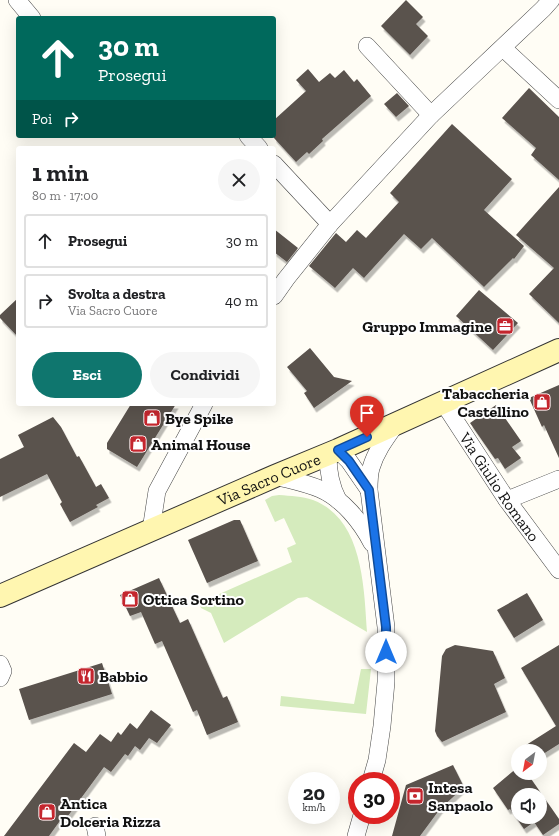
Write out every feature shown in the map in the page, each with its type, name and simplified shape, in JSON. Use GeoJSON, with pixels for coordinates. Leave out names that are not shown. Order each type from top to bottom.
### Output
{"type":"FeatureCollection","features":[{"type":"Feature","properties":{"kind":"street"},"geometry":{"type":"LineString","coordinates":[[17,0],[30,16]]}},
{"type":"Feature","properties":{"kind":"street"},"geometry":{"type":"LineString","coordinates":[[276,293],[330,224],[431,115],[503,48],[543,9],[550,0]]}},
{"type":"Feature","properties":{"kind":"street"},"geometry":{"type":"LineString","coordinates":[[367,46],[431,115]]}},
{"type":"Feature","properties":{"kind":"street"},"geometry":{"type":"LineString","coordinates":[[503,48],[559,100]]}},
{"type":"Feature","properties":{"kind":"street"},"geometry":{"type":"LineString","coordinates":[[250,138],[257,146]]}},
{"type":"Feature","properties":{"kind":"street"},"geometry":{"type":"LineString","coordinates":[[276,166],[330,224]]}},
{"type":"Feature","properties":{"kind":"street","name":"Via Sacro Cuore"},"geometry":{"type":"LineString","coordinates":[[0,596],[275,476],[333,453],[559,350]]}},
{"type":"Feature","properties":{"kind":"street","name":"Via Giulio Romano"},"geometry":{"type":"LineString","coordinates":[[443,402],[507,500],[559,570]]}},
{"type":"Feature","properties":{"kind":"street"},"geometry":{"type":"LineString","coordinates":[[151,530],[157,491],[197,407]]}},
{"type":"Feature","properties":{"kind":"street"},"geometry":{"type":"LineString","coordinates":[[374,772],[377,760],[386,682],[386,627],[369,490],[371,469],[377,453],[383,441],[396,424]]}},
{"type":"Feature","properties":{"kind":"street"},"geometry":{"type":"LineString","coordinates":[[369,490],[349,461],[333,453],[328,470],[332,489],[338,500],[364,528],[376,549]]}},
{"type":"Feature","properties":{"kind":"street"},"geometry":{"type":"LineString","coordinates":[[275,476],[320,489],[338,500]]}},
{"type":"Feature","properties":{"kind":"street"},"geometry":{"type":"LineString","coordinates":[[507,500],[559,479]]}},
{"type":"Feature","properties":{"kind":"street"},"geometry":{"type":"LineString","coordinates":[[0,664],[3,671],[0,678]]}},
{"type":"Feature","properties":{"kind":"street"},"geometry":{"type":"LineString","coordinates":[[356,836],[359,824]]}},
{"type":"Feature","properties":{"kind":"green space"},"geometry":{"type":"Polygon","coordinates":[[[279,495],[301,497],[313,500],[330,509],[342,522],[351,538],[358,556],[362,575],[367,632],[307,597],[298,598],[224,643],[211,613],[201,608],[199,603],[292,562],[287,548],[296,544],[284,518],[275,522],[265,500],[272,496],[279,495]]]}},
{"type":"Feature","properties":{"kind":"green space"},"geometry":{"type":"Polygon","coordinates":[[[361,669],[371,669],[366,714],[280,706],[281,696],[354,704],[361,669]]]}},
{"type":"Feature","properties":{"kind":"building"},"geometry":{"type":"Polygon","coordinates":[[[406,0],[423,17],[416,24],[428,36],[410,55],[381,26],[406,0]]]}},
{"type":"Feature","properties":{"kind":"building"},"geometry":{"type":"Polygon","coordinates":[[[308,69],[319,82],[330,73],[335,78],[344,70],[354,82],[357,79],[371,96],[322,139],[323,141],[309,154],[307,152],[296,162],[274,138],[276,138],[276,118],[306,91],[296,80],[308,69]]]}},
{"type":"Feature","properties":{"kind":"building"},"geometry":{"type":"Polygon","coordinates":[[[529,88],[559,117],[559,180],[531,155],[536,148],[502,118],[529,88]]]}},
{"type":"Feature","properties":{"kind":"building"},"geometry":{"type":"Polygon","coordinates":[[[397,93],[409,106],[396,117],[384,104],[397,93]]]}},
{"type":"Feature","properties":{"kind":"building"},"geometry":{"type":"Polygon","coordinates":[[[452,124],[512,179],[484,210],[524,246],[514,259],[513,258],[484,287],[432,238],[421,249],[404,234],[364,278],[353,268],[335,288],[309,266],[336,233],[346,242],[357,230],[366,238],[399,202],[390,193],[452,124]]]}},
{"type":"Feature","properties":{"kind":"building"},"geometry":{"type":"Polygon","coordinates":[[[559,187],[559,323],[529,294],[554,268],[516,235],[559,187]]]}},
{"type":"Feature","properties":{"kind":"building"},"geometry":{"type":"Polygon","coordinates":[[[276,231],[298,248],[287,262],[276,254],[276,231]]]}},
{"type":"Feature","properties":{"kind":"building"},"geometry":{"type":"Polygon","coordinates":[[[479,290],[518,323],[493,350],[456,316],[479,290]]]}},
{"type":"Feature","properties":{"kind":"building"},"geometry":{"type":"Polygon","coordinates":[[[16,300],[16,335],[0,318],[0,315],[16,300]]]}},
{"type":"Feature","properties":{"kind":"building"},"geometry":{"type":"Polygon","coordinates":[[[310,348],[334,377],[352,381],[314,408],[304,393],[307,391],[287,367],[310,348]]]}},
{"type":"Feature","properties":{"kind":"building"},"geometry":{"type":"Polygon","coordinates":[[[559,385],[559,458],[544,425],[542,427],[529,398],[559,385]]]}},
{"type":"Feature","properties":{"kind":"building"},"geometry":{"type":"Polygon","coordinates":[[[496,405],[521,441],[512,447],[521,458],[505,469],[498,458],[495,459],[470,423],[496,405]]]}},
{"type":"Feature","properties":{"kind":"building"},"geometry":{"type":"Polygon","coordinates":[[[130,406],[175,406],[137,467],[107,449],[107,443],[130,406]]]}},
{"type":"Feature","properties":{"kind":"building"},"geometry":{"type":"Polygon","coordinates":[[[53,417],[61,427],[77,457],[79,456],[96,487],[101,484],[109,498],[96,505],[98,507],[70,522],[60,504],[62,502],[47,474],[0,497],[0,459],[24,447],[18,435],[53,417]]]}},
{"type":"Feature","properties":{"kind":"building"},"geometry":{"type":"Polygon","coordinates":[[[234,520],[240,520],[258,561],[207,583],[188,540],[234,520]]]}},
{"type":"Feature","properties":{"kind":"building"},"geometry":{"type":"Polygon","coordinates":[[[159,578],[180,623],[188,619],[223,698],[227,696],[238,722],[207,735],[197,710],[193,712],[162,641],[155,644],[141,612],[130,616],[120,595],[159,578]]]}},
{"type":"Feature","properties":{"kind":"building"},"geometry":{"type":"Polygon","coordinates":[[[527,593],[543,620],[514,638],[497,610],[527,593]]]}},
{"type":"Feature","properties":{"kind":"building"},"geometry":{"type":"Polygon","coordinates":[[[455,645],[493,651],[505,678],[494,684],[506,712],[442,742],[435,731],[442,656],[446,649],[455,645]]]}},
{"type":"Feature","properties":{"kind":"building"},"geometry":{"type":"Polygon","coordinates":[[[559,645],[559,744],[547,752],[547,744],[528,744],[556,726],[521,668],[559,645]]]}},
{"type":"Feature","properties":{"kind":"building"},"geometry":{"type":"Polygon","coordinates":[[[102,663],[112,694],[29,720],[19,689],[102,663]]]}},
{"type":"Feature","properties":{"kind":"building"},"geometry":{"type":"Polygon","coordinates":[[[151,710],[171,725],[157,743],[149,738],[140,750],[135,746],[128,756],[125,754],[111,772],[104,767],[65,820],[62,818],[49,836],[4,836],[74,743],[86,752],[100,734],[111,742],[118,732],[121,735],[130,723],[137,729],[151,710]]]}},
{"type":"Feature","properties":{"kind":"building"},"geometry":{"type":"Polygon","coordinates":[[[453,765],[464,787],[440,809],[420,836],[392,836],[395,824],[400,824],[400,807],[406,785],[453,765]]]}},
{"type":"Feature","properties":{"kind":"building"},"geometry":{"type":"Polygon","coordinates":[[[511,773],[511,780],[532,780],[537,788],[511,788],[511,810],[510,809],[508,810],[493,788],[511,773]]]}},
{"type":"Feature","properties":{"kind":"building"},"geometry":{"type":"Polygon","coordinates":[[[547,802],[559,819],[559,824],[543,835],[535,824],[547,824],[547,802]]]}},
{"type":"Feature","properties":{"kind":"building"},"geometry":{"type":"Polygon","coordinates":[[[520,824],[531,824],[524,829],[520,824]]]}},
{"type":"Feature","properties":{"kind":"place","name":"Gruppo Immagine"},"geometry":{"type":"Point","coordinates":[505,326]}},
{"type":"Feature","properties":{"kind":"place","name":"Tabaccheria Castellino"},"geometry":{"type":"Point","coordinates":[542,402]}},
{"type":"Feature","properties":{"kind":"place","name":"Bye Spike"},"geometry":{"type":"Point","coordinates":[152,418]}},
{"type":"Feature","properties":{"kind":"place","name":"Animal House"},"geometry":{"type":"Point","coordinates":[138,444]}},
{"type":"Feature","properties":{"kind":"place","name":"Ottica Sortino"},"geometry":{"type":"Point","coordinates":[130,599]}},
{"type":"Feature","properties":{"kind":"place","name":"Babbio"},"geometry":{"type":"Point","coordinates":[86,676]}},
{"type":"Feature","properties":{"kind":"place","name":"Intesa Sanpaolo"},"geometry":{"type":"Point","coordinates":[415,796]}},
{"type":"Feature","properties":{"kind":"place","name":"Antica Dolceria Rizza"},"geometry":{"type":"Point","coordinates":[47,812]}},
{"type":"Feature","properties":{"kind":"route"},"geometry":{"type":"LineString","coordinates":[[367,437],[338,450],[349,461],[369,490],[370,508],[386,627],[386,652]]}}]}
